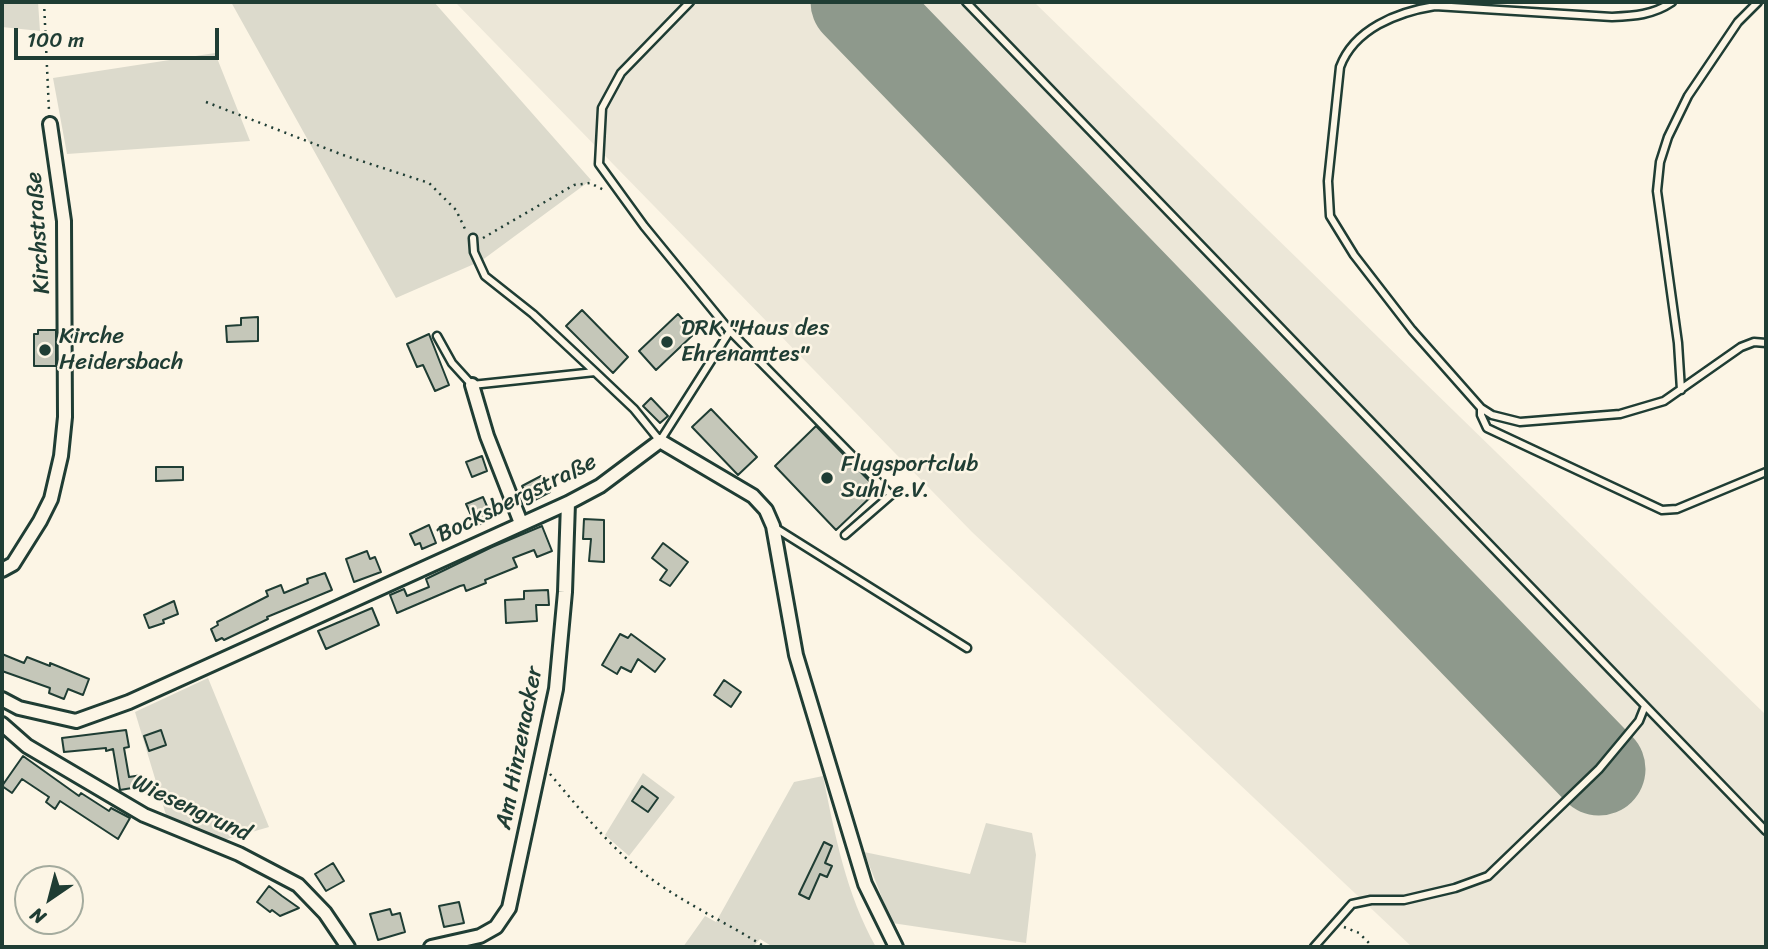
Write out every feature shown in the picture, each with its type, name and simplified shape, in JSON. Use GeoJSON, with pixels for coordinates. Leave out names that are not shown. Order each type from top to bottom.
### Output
{"type":"FeatureCollection","features":[{"type":"Feature","properties":{"kind":"street","name":"Kirchstraße"},"geometry":{"type":"LineString","coordinates":[[2,570],[13,564],[40,521],[51,499],[61,456],[65,417],[64,221],[50,124]]}},
{"type":"Feature","properties":{"kind":"street"},"geometry":{"type":"LineString","coordinates":[[472,385],[487,436],[521,523]]}},
{"type":"Feature","properties":{"kind":"street","name":"Bocksbergstraße"},"geometry":{"type":"LineString","coordinates":[[2,699],[19,708],[76,721],[129,702],[568,503],[600,486],[660,441]]}},
{"type":"Feature","properties":{"kind":"street"},"geometry":{"type":"LineString","coordinates":[[660,441],[753,496],[766,510],[773,526],[796,655],[865,884],[895,947]]}},
{"type":"Feature","properties":{"kind":"street","name":"Am Hinzenacker"},"geometry":{"type":"LineString","coordinates":[[431,947],[480,936],[496,927],[509,908],[556,689],[565,592],[568,503]]}},
{"type":"Feature","properties":{"kind":"street","name":"Wiesengrund"},"geometry":{"type":"LineString","coordinates":[[2,724],[27,746],[144,815],[239,854],[298,885],[325,913],[348,947]]}},
{"type":"Feature","properties":{"kind":"lane"},"geometry":{"type":"LineString","coordinates":[[690,2],[621,73],[602,108],[599,164],[730,331],[891,495],[845,535]]}},
{"type":"Feature","properties":{"kind":"lane"},"geometry":{"type":"LineString","coordinates":[[966,2],[1766,831]]}},
{"type":"Feature","properties":{"kind":"lane"},"geometry":{"type":"LineString","coordinates":[[1672,2],[1660,10],[1639,16],[1612,17],[1435,6],[1409,10],[1378,24],[1345,52],[1339,67],[1328,181],[1330,216],[1354,255],[1412,330],[1481,408],[1492,415],[1520,422],[1543,422],[1620,414],[1649,407],[1681,390],[1741,347],[1754,342],[1766,343]]}},
{"type":"Feature","properties":{"kind":"lane"},"geometry":{"type":"LineString","coordinates":[[1681,390],[1678,343],[1657,191],[1660,162],[1668,137],[1688,96],[1738,22],[1758,2]]}},
{"type":"Feature","properties":{"kind":"lane"},"geometry":{"type":"LineString","coordinates":[[472,238],[474,253],[485,276],[533,314],[595,372],[634,409],[660,441],[730,331]]}},
{"type":"Feature","properties":{"kind":"lane"},"geometry":{"type":"LineString","coordinates":[[437,336],[452,363],[472,385],[595,372]]}},
{"type":"Feature","properties":{"kind":"lane"},"geometry":{"type":"LineString","coordinates":[[1481,408],[1487,428],[1662,510],[1677,509],[1766,472]]}},
{"type":"Feature","properties":{"kind":"lane"},"geometry":{"type":"LineString","coordinates":[[773,526],[967,648]]}},
{"type":"Feature","properties":{"kind":"lane"},"geometry":{"type":"LineString","coordinates":[[1314,947],[1352,904],[1371,900],[1404,900],[1455,888],[1488,876],[1599,769],[1639,721],[1645,706]]}},
{"type":"Feature","properties":{"kind":"path"},"geometry":{"type":"LineString","coordinates":[[44,2],[50,124]]}},
{"type":"Feature","properties":{"kind":"path"},"geometry":{"type":"LineString","coordinates":[[206,102],[343,155],[429,183],[456,209],[470,238],[483,238],[574,185],[590,183],[625,200]]}},
{"type":"Feature","properties":{"kind":"path"},"geometry":{"type":"LineString","coordinates":[[541,763],[582,815],[622,856],[662,887],[765,947]]}},
{"type":"Feature","properties":{"kind":"path"},"geometry":{"type":"LineString","coordinates":[[1335,923],[1359,933],[1373,947]]}},
{"type":"Feature","properties":{"kind":"shaded area"},"geometry":{"type":"Polygon","coordinates":[[[2,2],[38,2],[40,31],[2,27],[2,2]]]}},
{"type":"Feature","properties":{"kind":"shaded area"},"geometry":{"type":"Polygon","coordinates":[[[231,2],[434,2],[591,180],[481,261],[396,298],[231,2]]]}},
{"type":"Feature","properties":{"kind":"shaded area"},"geometry":{"type":"Polygon","coordinates":[[[455,2],[1034,2],[1766,715],[1766,947],[1412,947],[972,532],[455,2]]]}},
{"type":"Feature","properties":{"kind":"shaded area"},"geometry":{"type":"Polygon","coordinates":[[[215,53],[250,141],[67,154],[53,78],[215,53]]]}},
{"type":"Feature","properties":{"kind":"shaded area"},"geometry":{"type":"Polygon","coordinates":[[[208,678],[269,827],[224,840],[166,815],[135,712],[208,678]]]}},
{"type":"Feature","properties":{"kind":"shaded area"},"geometry":{"type":"Polygon","coordinates":[[[643,773],[675,797],[629,856],[605,835],[643,773]]]}},
{"type":"Feature","properties":{"kind":"shaded area"},"geometry":{"type":"Polygon","coordinates":[[[823,776],[849,885],[876,947],[773,947],[760,939],[753,947],[683,947],[705,916],[716,922],[794,782],[823,776]]]}},
{"type":"Feature","properties":{"kind":"shaded area"},"geometry":{"type":"Polygon","coordinates":[[[986,823],[1032,833],[1036,855],[1026,943],[892,923],[864,852],[970,874],[986,823]]]}},
{"type":"Feature","properties":{"kind":"building"},"geometry":{"type":"Polygon","coordinates":[[[582,310],[628,357],[613,373],[566,326],[582,310]]]}},
{"type":"Feature","properties":{"kind":"building"},"geometry":{"type":"Polygon","coordinates":[[[678,314],[695,333],[656,370],[639,351],[678,314]]]}},
{"type":"Feature","properties":{"kind":"building"},"geometry":{"type":"Polygon","coordinates":[[[258,317],[258,341],[227,342],[226,326],[241,325],[241,318],[258,317]]]}},
{"type":"Feature","properties":{"kind":"building","name":"Kirche Heidersbach"},"geometry":{"type":"Polygon","coordinates":[[[38,330],[56,330],[56,366],[34,366],[34,334],[38,334],[38,330]]]}},
{"type":"Feature","properties":{"kind":"building"},"geometry":{"type":"Polygon","coordinates":[[[429,334],[449,385],[435,391],[423,365],[417,367],[407,344],[429,334]]]}},
{"type":"Feature","properties":{"kind":"building"},"geometry":{"type":"Polygon","coordinates":[[[651,398],[668,416],[660,423],[643,406],[651,398]]]}},
{"type":"Feature","properties":{"kind":"building"},"geometry":{"type":"Polygon","coordinates":[[[711,409],[757,457],[738,475],[692,427],[711,409]]]}},
{"type":"Feature","properties":{"kind":"building","name":"Flugsportclub Suhl e.V."},"geometry":{"type":"Polygon","coordinates":[[[816,426],[878,490],[836,530],[775,466],[816,426]]]}},
{"type":"Feature","properties":{"kind":"building"},"geometry":{"type":"Polygon","coordinates":[[[482,456],[487,471],[472,477],[466,462],[482,456]]]}},
{"type":"Feature","properties":{"kind":"building"},"geometry":{"type":"Polygon","coordinates":[[[156,467],[183,467],[183,480],[156,481],[156,467]]]}},
{"type":"Feature","properties":{"kind":"building"},"geometry":{"type":"Polygon","coordinates":[[[541,476],[550,492],[531,502],[522,486],[541,476]]]}},
{"type":"Feature","properties":{"kind":"building"},"geometry":{"type":"Polygon","coordinates":[[[483,497],[492,518],[476,526],[466,504],[483,497]]]}},
{"type":"Feature","properties":{"kind":"building"},"geometry":{"type":"Polygon","coordinates":[[[584,519],[604,520],[604,562],[589,561],[591,539],[583,539],[584,519]]]}},
{"type":"Feature","properties":{"kind":"building"},"geometry":{"type":"Polygon","coordinates":[[[429,525],[436,543],[422,549],[420,543],[415,545],[410,534],[429,525]]]}},
{"type":"Feature","properties":{"kind":"building"},"geometry":{"type":"Polygon","coordinates":[[[542,526],[552,551],[537,557],[534,550],[513,558],[517,567],[485,580],[486,583],[466,591],[464,585],[460,586],[397,613],[390,595],[404,589],[407,596],[429,587],[426,579],[542,526]]]}},
{"type":"Feature","properties":{"kind":"building"},"geometry":{"type":"Polygon","coordinates":[[[663,543],[688,562],[670,586],[660,580],[667,570],[652,558],[663,543]]]}},
{"type":"Feature","properties":{"kind":"building"},"geometry":{"type":"Polygon","coordinates":[[[367,551],[370,559],[375,557],[381,572],[354,582],[346,559],[367,551]]]}},
{"type":"Feature","properties":{"kind":"building"},"geometry":{"type":"Polygon","coordinates":[[[325,573],[332,590],[267,617],[268,619],[224,640],[222,638],[216,641],[211,629],[218,625],[217,622],[268,596],[266,591],[281,585],[284,593],[308,583],[307,579],[325,573]]]}},
{"type":"Feature","properties":{"kind":"building"},"geometry":{"type":"Polygon","coordinates":[[[548,590],[549,605],[536,605],[537,621],[506,623],[505,600],[524,599],[524,591],[548,590]]]}},
{"type":"Feature","properties":{"kind":"building"},"geometry":{"type":"Polygon","coordinates":[[[174,601],[178,614],[149,628],[144,615],[174,601]]]}},
{"type":"Feature","properties":{"kind":"building"},"geometry":{"type":"Polygon","coordinates":[[[372,608],[379,625],[326,649],[318,631],[372,608]]]}},
{"type":"Feature","properties":{"kind":"building"},"geometry":{"type":"Polygon","coordinates":[[[620,634],[628,638],[631,634],[665,659],[655,672],[638,659],[631,672],[621,667],[617,674],[602,665],[620,634]]]}},
{"type":"Feature","properties":{"kind":"building"},"geometry":{"type":"Polygon","coordinates":[[[2,654],[24,663],[27,657],[50,666],[50,663],[89,679],[83,695],[68,689],[64,699],[49,693],[50,688],[2,671],[2,654]]]}},
{"type":"Feature","properties":{"kind":"building"},"geometry":{"type":"Polygon","coordinates":[[[724,680],[741,692],[731,707],[714,695],[724,680]]]}},
{"type":"Feature","properties":{"kind":"building"},"geometry":{"type":"Polygon","coordinates":[[[126,730],[129,747],[124,748],[129,777],[142,775],[144,786],[120,790],[113,749],[64,752],[62,738],[126,730]]]}},
{"type":"Feature","properties":{"kind":"building"},"geometry":{"type":"Polygon","coordinates":[[[161,730],[166,745],[149,751],[144,736],[161,730]]]}},
{"type":"Feature","properties":{"kind":"building"},"geometry":{"type":"Polygon","coordinates":[[[23,756],[79,796],[81,793],[109,811],[111,808],[130,818],[118,839],[60,801],[55,809],[46,802],[49,797],[22,779],[12,793],[2,786],[23,756]]]}},
{"type":"Feature","properties":{"kind":"building"},"geometry":{"type":"Polygon","coordinates":[[[642,786],[658,798],[648,812],[632,801],[642,786]]]}},
{"type":"Feature","properties":{"kind":"building"},"geometry":{"type":"Polygon","coordinates":[[[824,842],[832,846],[825,863],[832,866],[827,877],[820,874],[809,899],[799,894],[824,842]]]}},
{"type":"Feature","properties":{"kind":"building"},"geometry":{"type":"Polygon","coordinates":[[[333,863],[344,881],[326,891],[315,874],[333,863]]]}},
{"type":"Feature","properties":{"kind":"building"},"geometry":{"type":"Polygon","coordinates":[[[269,886],[299,908],[280,916],[272,910],[270,912],[257,902],[269,886]]]}},
{"type":"Feature","properties":{"kind":"building"},"geometry":{"type":"Polygon","coordinates":[[[459,902],[464,923],[444,927],[439,906],[459,902]]]}},
{"type":"Feature","properties":{"kind":"building"},"geometry":{"type":"Polygon","coordinates":[[[390,909],[392,915],[400,913],[405,932],[378,940],[370,914],[390,909]]]}},
{"type":"Feature","properties":{"kind":"runway"},"geometry":{"type":"LineString","coordinates":[[857,2],[1599,769]]}},
{"type":"Feature","properties":{"kind":"place","name":"DRK \"Haus des Ehrenamtes\""},"geometry":{"type":"Point","coordinates":[667,342]}},
{"type":"Feature","properties":{"kind":"place","name":"Kirche Heidersbach"},"geometry":{"type":"Point","coordinates":[45,350]}},
{"type":"Feature","properties":{"kind":"place","name":"Flugsportclub Suhl e.V."},"geometry":{"type":"Point","coordinates":[827,478]}}]}
